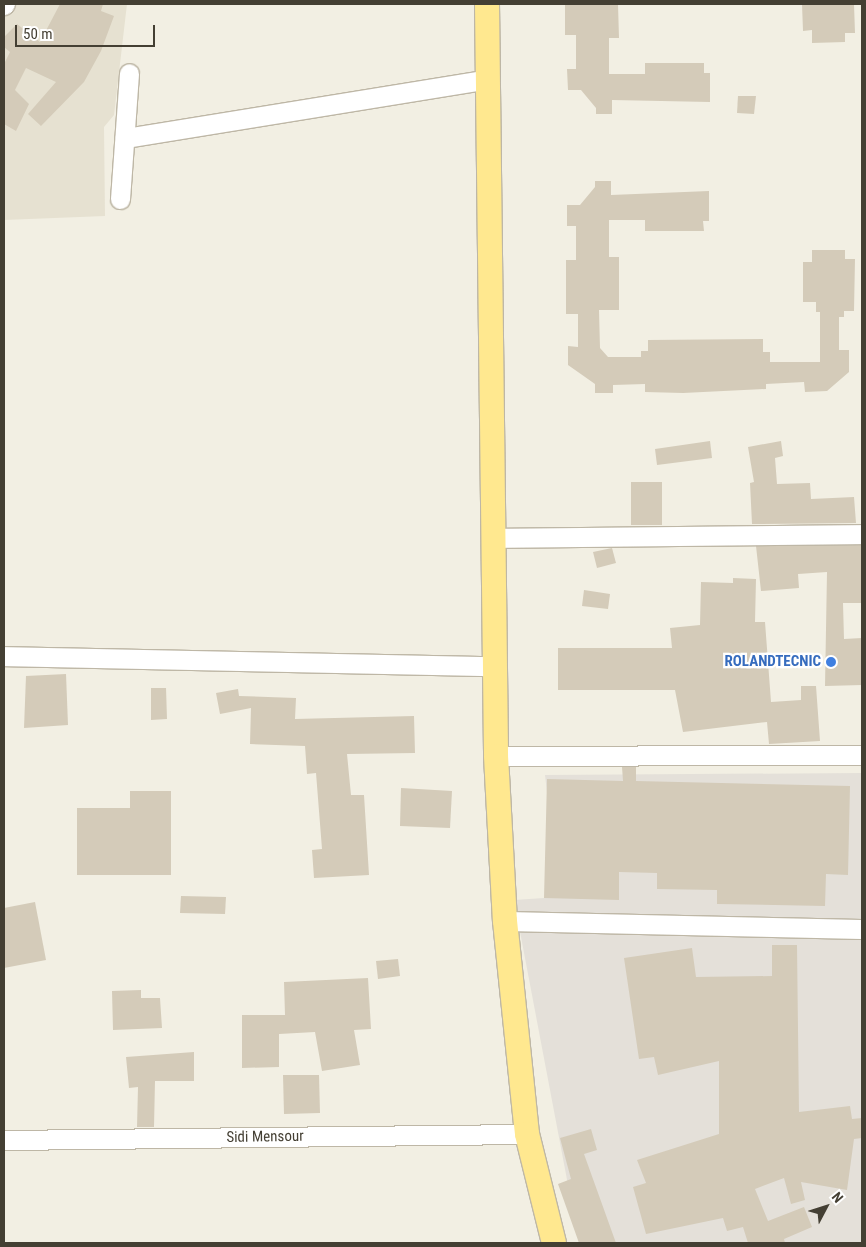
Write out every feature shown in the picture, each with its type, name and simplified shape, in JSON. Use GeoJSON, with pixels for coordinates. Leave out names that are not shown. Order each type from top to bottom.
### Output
{"type":"FeatureCollection","features":[{"type":"Feature","properties":{"kind":"main road"},"geometry":{"type":"LineString","coordinates":[[487,4],[496,756],[504,921],[527,1134],[554,1243]]}},
{"type":"Feature","properties":{"kind":"street"},"geometry":{"type":"LineString","coordinates":[[120,199],[129,72]]}},
{"type":"Feature","properties":{"kind":"street"},"geometry":{"type":"LineString","coordinates":[[124,138],[488,79]]}},
{"type":"Feature","properties":{"kind":"street"},"geometry":{"type":"LineString","coordinates":[[494,538],[862,534]]}},
{"type":"Feature","properties":{"kind":"street"},"geometry":{"type":"LineString","coordinates":[[4,656],[495,666]]}},
{"type":"Feature","properties":{"kind":"street"},"geometry":{"type":"LineString","coordinates":[[496,756],[862,755]]}},
{"type":"Feature","properties":{"kind":"street"},"geometry":{"type":"LineString","coordinates":[[504,921],[862,929]]}},
{"type":"Feature","properties":{"kind":"street","name":"Sidi Mensour"},"geometry":{"type":"LineString","coordinates":[[4,1140],[527,1134]]}},
{"type":"Feature","properties":{"kind":"shaded area"},"geometry":{"type":"Polygon","coordinates":[[[4,4],[127,4],[114,115],[104,127],[105,216],[4,220],[4,4]]]}},
{"type":"Feature","properties":{"kind":"shaded area"},"geometry":{"type":"Polygon","coordinates":[[[862,773],[862,1243],[579,1243],[514,900],[559,897],[545,775],[862,773]]]}},
{"type":"Feature","properties":{"kind":"building"},"geometry":{"type":"Polygon","coordinates":[[[60,4],[103,4],[101,11],[114,16],[101,51],[84,82],[41,126],[28,114],[56,82],[26,68],[15,90],[29,104],[16,131],[4,124],[4,64],[10,52],[4,47],[4,37],[17,24],[40,42],[60,4]]]}},
{"type":"Feature","properties":{"kind":"building"},"geometry":{"type":"Polygon","coordinates":[[[565,4],[618,4],[619,38],[609,38],[609,74],[645,74],[645,63],[704,63],[704,73],[710,73],[710,102],[612,100],[612,114],[596,114],[596,108],[581,90],[568,90],[567,69],[576,69],[576,35],[565,35],[565,4]]]}},
{"type":"Feature","properties":{"kind":"building"},"geometry":{"type":"Polygon","coordinates":[[[802,4],[854,4],[855,33],[845,33],[845,42],[812,43],[812,30],[803,31],[802,4]]]}},
{"type":"Feature","properties":{"kind":"building"},"geometry":{"type":"Polygon","coordinates":[[[738,96],[756,96],[754,114],[737,113],[738,96]]]}},
{"type":"Feature","properties":{"kind":"building"},"geometry":{"type":"Polygon","coordinates":[[[595,181],[611,181],[611,195],[709,191],[709,221],[703,221],[704,231],[645,231],[645,220],[609,220],[609,257],[619,257],[619,310],[599,310],[600,348],[608,357],[641,357],[641,351],[648,351],[648,340],[763,339],[763,352],[770,352],[770,362],[820,362],[820,312],[816,312],[816,302],[803,302],[803,262],[812,262],[812,250],[845,250],[845,259],[855,259],[854,311],[844,311],[844,317],[839,317],[839,350],[849,350],[849,372],[827,391],[805,392],[804,382],[766,384],[766,389],[683,393],[645,392],[645,384],[613,385],[613,393],[595,393],[595,384],[568,365],[568,346],[578,347],[578,314],[566,314],[566,260],[576,260],[576,226],[567,226],[567,205],[580,205],[595,187],[595,181]]]}},
{"type":"Feature","properties":{"kind":"building"},"geometry":{"type":"Polygon","coordinates":[[[710,441],[712,458],[657,465],[655,449],[710,441]]]}},
{"type":"Feature","properties":{"kind":"building"},"geometry":{"type":"Polygon","coordinates":[[[781,441],[783,456],[775,458],[777,484],[810,483],[811,499],[854,497],[856,523],[752,524],[750,483],[754,482],[748,447],[781,441]]]}},
{"type":"Feature","properties":{"kind":"building"},"geometry":{"type":"Polygon","coordinates":[[[631,482],[662,482],[662,525],[631,525],[631,482]]]}},
{"type":"Feature","properties":{"kind":"building"},"geometry":{"type":"Polygon","coordinates":[[[862,545],[862,603],[843,603],[844,639],[862,638],[862,685],[825,686],[827,572],[798,574],[799,588],[761,591],[756,546],[862,545]]]}},
{"type":"Feature","properties":{"kind":"building"},"geometry":{"type":"Polygon","coordinates":[[[612,548],[616,563],[597,568],[593,552],[612,548]]]}},
{"type":"Feature","properties":{"kind":"building"},"geometry":{"type":"Polygon","coordinates":[[[733,578],[756,579],[755,622],[765,622],[771,702],[801,700],[801,686],[816,686],[820,741],[769,744],[767,722],[683,732],[675,690],[558,690],[558,648],[672,648],[670,628],[700,625],[701,582],[733,583],[733,578]]]}},
{"type":"Feature","properties":{"kind":"building"},"geometry":{"type":"Polygon","coordinates":[[[584,590],[610,594],[608,609],[582,606],[584,590]]]}},
{"type":"Feature","properties":{"kind":"building"},"geometry":{"type":"Polygon","coordinates":[[[66,674],[68,725],[24,728],[26,676],[66,674]]]}},
{"type":"Feature","properties":{"kind":"building"},"geometry":{"type":"Polygon","coordinates":[[[151,688],[166,688],[167,719],[151,720],[151,688]]]}},
{"type":"Feature","properties":{"kind":"building"},"geometry":{"type":"Polygon","coordinates":[[[238,689],[239,696],[296,698],[295,719],[414,716],[415,753],[347,754],[351,795],[364,795],[369,875],[314,878],[312,850],[322,849],[316,773],[307,774],[305,746],[250,744],[251,708],[220,714],[216,693],[238,689]]]}},
{"type":"Feature","properties":{"kind":"building"},"geometry":{"type":"Polygon","coordinates":[[[622,767],[636,767],[636,781],[850,786],[848,875],[826,874],[825,906],[717,904],[717,890],[657,889],[657,873],[619,872],[619,900],[544,898],[547,779],[623,781],[622,767]]]}},
{"type":"Feature","properties":{"kind":"building"},"geometry":{"type":"Polygon","coordinates":[[[401,788],[452,791],[450,828],[400,826],[401,788]]]}},
{"type":"Feature","properties":{"kind":"building"},"geometry":{"type":"Polygon","coordinates":[[[130,791],[171,791],[171,875],[77,875],[77,808],[130,808],[130,791]]]}},
{"type":"Feature","properties":{"kind":"building"},"geometry":{"type":"Polygon","coordinates":[[[181,896],[226,897],[225,914],[180,913],[181,896]]]}},
{"type":"Feature","properties":{"kind":"building"},"geometry":{"type":"Polygon","coordinates":[[[35,902],[46,960],[4,968],[4,908],[35,902]]]}},
{"type":"Feature","properties":{"kind":"building"},"geometry":{"type":"Polygon","coordinates":[[[772,945],[797,945],[799,1112],[850,1106],[852,1119],[862,1118],[862,1138],[854,1139],[847,1190],[801,1182],[805,1200],[791,1204],[784,1178],[755,1189],[768,1221],[804,1207],[812,1227],[784,1239],[785,1243],[748,1243],[743,1227],[727,1231],[723,1218],[646,1234],[633,1187],[646,1183],[637,1160],[719,1134],[719,1061],[658,1075],[654,1057],[639,1059],[624,958],[692,948],[696,977],[772,976],[772,945]]]}},
{"type":"Feature","properties":{"kind":"building"},"geometry":{"type":"Polygon","coordinates":[[[398,959],[400,976],[378,979],[376,961],[398,959]]]}},
{"type":"Feature","properties":{"kind":"building"},"geometry":{"type":"Polygon","coordinates":[[[368,978],[371,1029],[354,1030],[360,1065],[322,1071],[315,1032],[279,1034],[279,1067],[242,1068],[242,1015],[285,1015],[284,982],[368,978]]]}},
{"type":"Feature","properties":{"kind":"building"},"geometry":{"type":"Polygon","coordinates":[[[141,990],[141,998],[160,998],[162,1028],[113,1030],[112,991],[141,990]]]}},
{"type":"Feature","properties":{"kind":"building"},"geometry":{"type":"Polygon","coordinates":[[[194,1052],[194,1081],[155,1081],[154,1127],[137,1127],[138,1087],[129,1088],[126,1057],[194,1052]]]}},
{"type":"Feature","properties":{"kind":"building"},"geometry":{"type":"Polygon","coordinates":[[[283,1075],[319,1075],[320,1113],[284,1114],[283,1075]]]}},
{"type":"Feature","properties":{"kind":"building"},"geometry":{"type":"Polygon","coordinates":[[[591,1129],[597,1150],[584,1154],[616,1243],[579,1243],[558,1184],[571,1179],[560,1138],[591,1129]]]}},
{"type":"Feature","properties":{"kind":"place","name":"ROLANDTECNIC"},"geometry":{"type":"Point","coordinates":[831,662]}}]}
